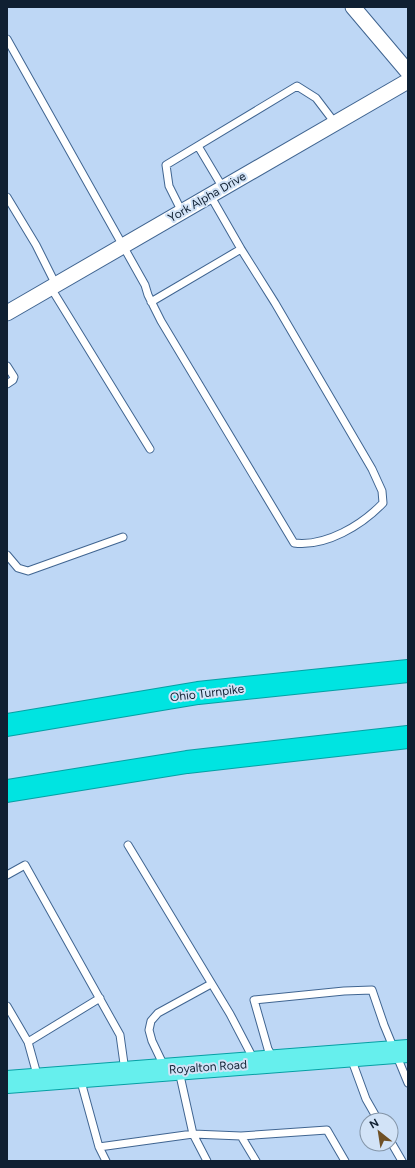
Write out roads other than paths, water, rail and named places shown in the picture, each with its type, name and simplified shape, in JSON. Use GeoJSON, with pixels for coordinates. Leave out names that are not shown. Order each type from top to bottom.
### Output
{"type":"FeatureCollection","features":[{"type":"Feature","properties":{"kind":"highway","name":"Ohio Turnpike"},"geometry":{"type":"LineString","coordinates":[[7,725],[198,693],[408,671]]}},
{"type":"Feature","properties":{"kind":"highway"},"geometry":{"type":"LineString","coordinates":[[7,791],[187,762],[408,737]]}},
{"type":"Feature","properties":{"kind":"main road","name":"Royalton Road"},"geometry":{"type":"LineString","coordinates":[[7,1082],[402,1052]]}},
{"type":"Feature","properties":{"kind":"street"},"geometry":{"type":"LineString","coordinates":[[353,7],[408,72]]}},
{"type":"Feature","properties":{"kind":"street","name":"York Alpha Drive"},"geometry":{"type":"LineString","coordinates":[[7,313],[408,81]]}},
{"type":"Feature","properties":{"kind":"lane"},"geometry":{"type":"LineString","coordinates":[[7,39],[145,285],[161,321],[294,543],[305,544],[334,537],[372,514],[384,503],[382,491],[372,469],[275,303],[241,249],[198,146]]}},
{"type":"Feature","properties":{"kind":"lane"},"geometry":{"type":"LineString","coordinates":[[182,212],[169,186],[166,165],[297,86],[316,98],[335,123]]}},
{"type":"Feature","properties":{"kind":"lane"},"geometry":{"type":"LineString","coordinates":[[7,197],[36,245],[53,287],[150,448]]}},
{"type":"Feature","properties":{"kind":"lane"},"geometry":{"type":"LineString","coordinates":[[152,302],[241,249]]}},
{"type":"Feature","properties":{"kind":"lane"},"geometry":{"type":"LineString","coordinates":[[7,366],[14,377],[13,380],[7,384]]}},
{"type":"Feature","properties":{"kind":"lane"},"geometry":{"type":"LineString","coordinates":[[7,555],[18,568],[28,571],[123,537]]}},
{"type":"Feature","properties":{"kind":"lane"},"geometry":{"type":"LineString","coordinates":[[128,845],[211,984],[230,1014],[266,1063]]}},
{"type":"Feature","properties":{"kind":"lane"},"geometry":{"type":"LineString","coordinates":[[7,875],[25,865],[120,1035],[125,1073]]}},
{"type":"Feature","properties":{"kind":"lane"},"geometry":{"type":"LineString","coordinates":[[207,1161],[193,1134],[172,1070],[152,1040],[149,1030],[151,1021],[158,1013],[211,984]]}},
{"type":"Feature","properties":{"kind":"lane"},"geometry":{"type":"LineString","coordinates":[[266,1063],[268,1049],[254,1000],[344,991],[372,990],[384,1025],[402,1052],[408,1082]]}},
{"type":"Feature","properties":{"kind":"lane"},"geometry":{"type":"LineString","coordinates":[[28,1042],[100,998]]}},
{"type":"Feature","properties":{"kind":"lane"},"geometry":{"type":"LineString","coordinates":[[7,1006],[28,1042],[39,1080]]}},
{"type":"Feature","properties":{"kind":"lane"},"geometry":{"type":"LineString","coordinates":[[350,1056],[366,1099],[373,1112]]}},
{"type":"Feature","properties":{"kind":"lane"},"geometry":{"type":"LineString","coordinates":[[80,1077],[99,1147],[106,1161]]}},
{"type":"Feature","properties":{"kind":"lane"},"geometry":{"type":"LineString","coordinates":[[99,1147],[193,1134],[241,1136],[327,1130],[345,1161]]}},
{"type":"Feature","properties":{"kind":"lane"},"geometry":{"type":"LineString","coordinates":[[241,1136],[256,1161]]}},
{"type":"Feature","properties":{"kind":"lane"},"geometry":{"type":"LineString","coordinates":[[397,1152],[402,1161]]}}]}
